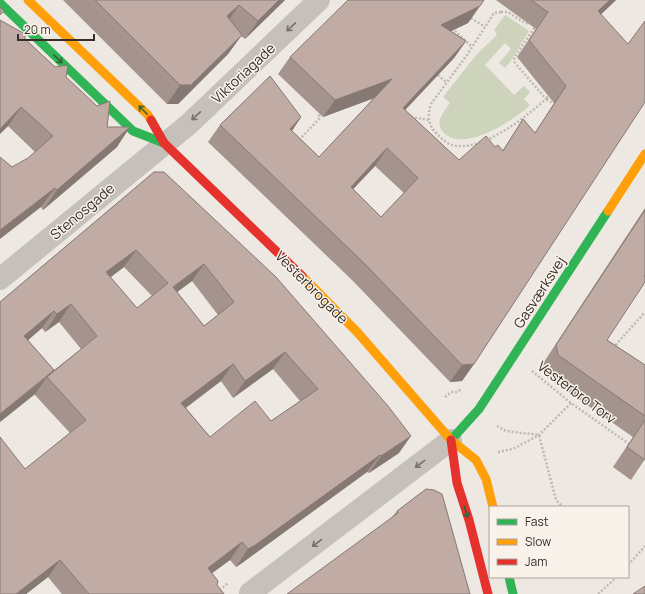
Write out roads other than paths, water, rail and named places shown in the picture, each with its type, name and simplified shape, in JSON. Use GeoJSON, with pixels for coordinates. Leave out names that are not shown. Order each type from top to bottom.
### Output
{"type":"FeatureCollection","features":[{"type":"Feature","properties":{"kind":"street","name":"Vesterbrogade"},"geometry":{"type":"LineString","coordinates":[[28,0],[148,115],[164,143],[300,274],[347,322],[451,440],[476,460],[481,467],[493,506]]}},
{"type":"Feature","properties":{"kind":"street","name":"Viktoriagade"},"geometry":{"type":"LineString","coordinates":[[164,143],[189,124],[319,0]]}},
{"type":"Feature","properties":{"kind":"street","name":"Vesterbrogade"},"geometry":{"type":"LineString","coordinates":[[0,3],[133,131],[164,143]]}},
{"type":"Feature","properties":{"kind":"street","name":"Stenosgade"},"geometry":{"type":"LineString","coordinates":[[0,279],[164,143]]}},
{"type":"Feature","properties":{"kind":"street","name":"Gasværksvej"},"geometry":{"type":"LineString","coordinates":[[451,440],[479,409],[645,154]]}},
{"type":"Feature","properties":{"kind":"street"},"geometry":{"type":"LineString","coordinates":[[250,593],[451,440],[457,483],[469,520],[488,594]]}},
{"type":"Feature","properties":{"kind":"street"},"geometry":{"type":"LineString","coordinates":[[509,578],[513,594]]}}]}
